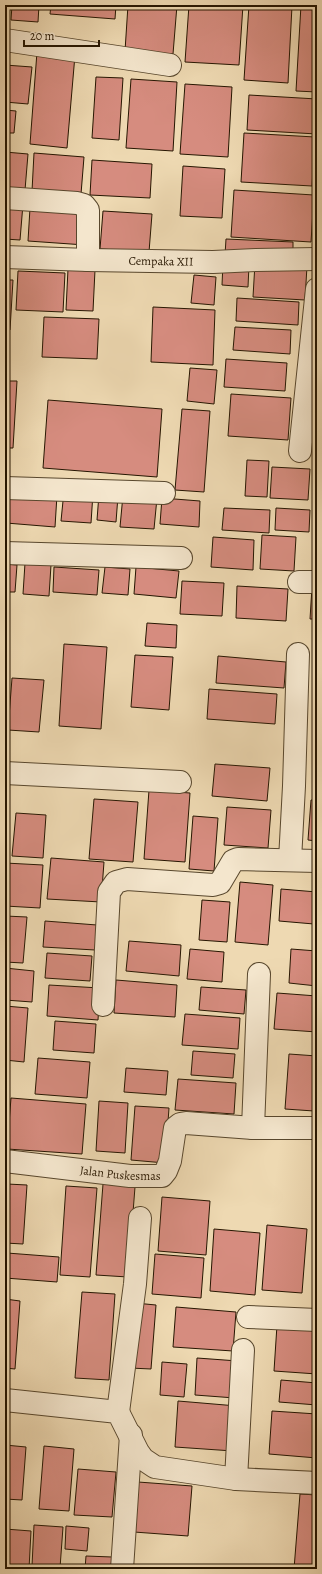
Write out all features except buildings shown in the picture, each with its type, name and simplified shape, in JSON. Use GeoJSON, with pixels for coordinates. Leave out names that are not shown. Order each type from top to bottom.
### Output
{"type":"FeatureCollection","features":[{"type":"Feature","properties":{"kind":"street"},"geometry":{"type":"LineString","coordinates":[[5,40],[170,65]]}},
{"type":"Feature","properties":{"kind":"street"},"geometry":{"type":"LineString","coordinates":[[5,198],[77,203],[84,205],[88,210],[88,260]]}},
{"type":"Feature","properties":{"kind":"street","name":"Cempaka XII"},"geometry":{"type":"LineString","coordinates":[[5,257],[213,262],[317,259]]}},
{"type":"Feature","properties":{"kind":"street"},"geometry":{"type":"LineString","coordinates":[[300,451],[317,289]]}},
{"type":"Feature","properties":{"kind":"street"},"geometry":{"type":"LineString","coordinates":[[5,488],[164,493]]}},
{"type":"Feature","properties":{"kind":"street"},"geometry":{"type":"LineString","coordinates":[[5,554],[182,558]]}},
{"type":"Feature","properties":{"kind":"street"},"geometry":{"type":"LineString","coordinates":[[290,860],[298,654]]}},
{"type":"Feature","properties":{"kind":"street"},"geometry":{"type":"LineString","coordinates":[[5,773],[180,782]]}},
{"type":"Feature","properties":{"kind":"street"},"geometry":{"type":"LineString","coordinates":[[103,1005],[109,892],[116,882],[127,879],[213,885],[220,883],[233,862],[238,859],[317,861]]}},
{"type":"Feature","properties":{"kind":"street"},"geometry":{"type":"LineString","coordinates":[[253,1128],[259,974]]}},
{"type":"Feature","properties":{"kind":"street","name":"Jalan Puskesmas"},"geometry":{"type":"LineString","coordinates":[[5,1161],[130,1176],[162,1176],[170,1161],[175,1128],[180,1124],[186,1123],[253,1128],[317,1128]]}},
{"type":"Feature","properties":{"kind":"street"},"geometry":{"type":"LineString","coordinates":[[140,1218],[135,1284],[118,1412],[131,1435],[138,1452],[143,1459],[155,1467],[236,1479],[317,1483]]}},
{"type":"Feature","properties":{"kind":"street"},"geometry":{"type":"LineString","coordinates":[[248,1317],[317,1320]]}},
{"type":"Feature","properties":{"kind":"street"},"geometry":{"type":"LineString","coordinates":[[236,1479],[243,1350]]}},
{"type":"Feature","properties":{"kind":"street"},"geometry":{"type":"LineString","coordinates":[[5,1400],[118,1412]]}},
{"type":"Feature","properties":{"kind":"street"},"geometry":{"type":"LineString","coordinates":[[122,1569],[131,1435]]}}]}
